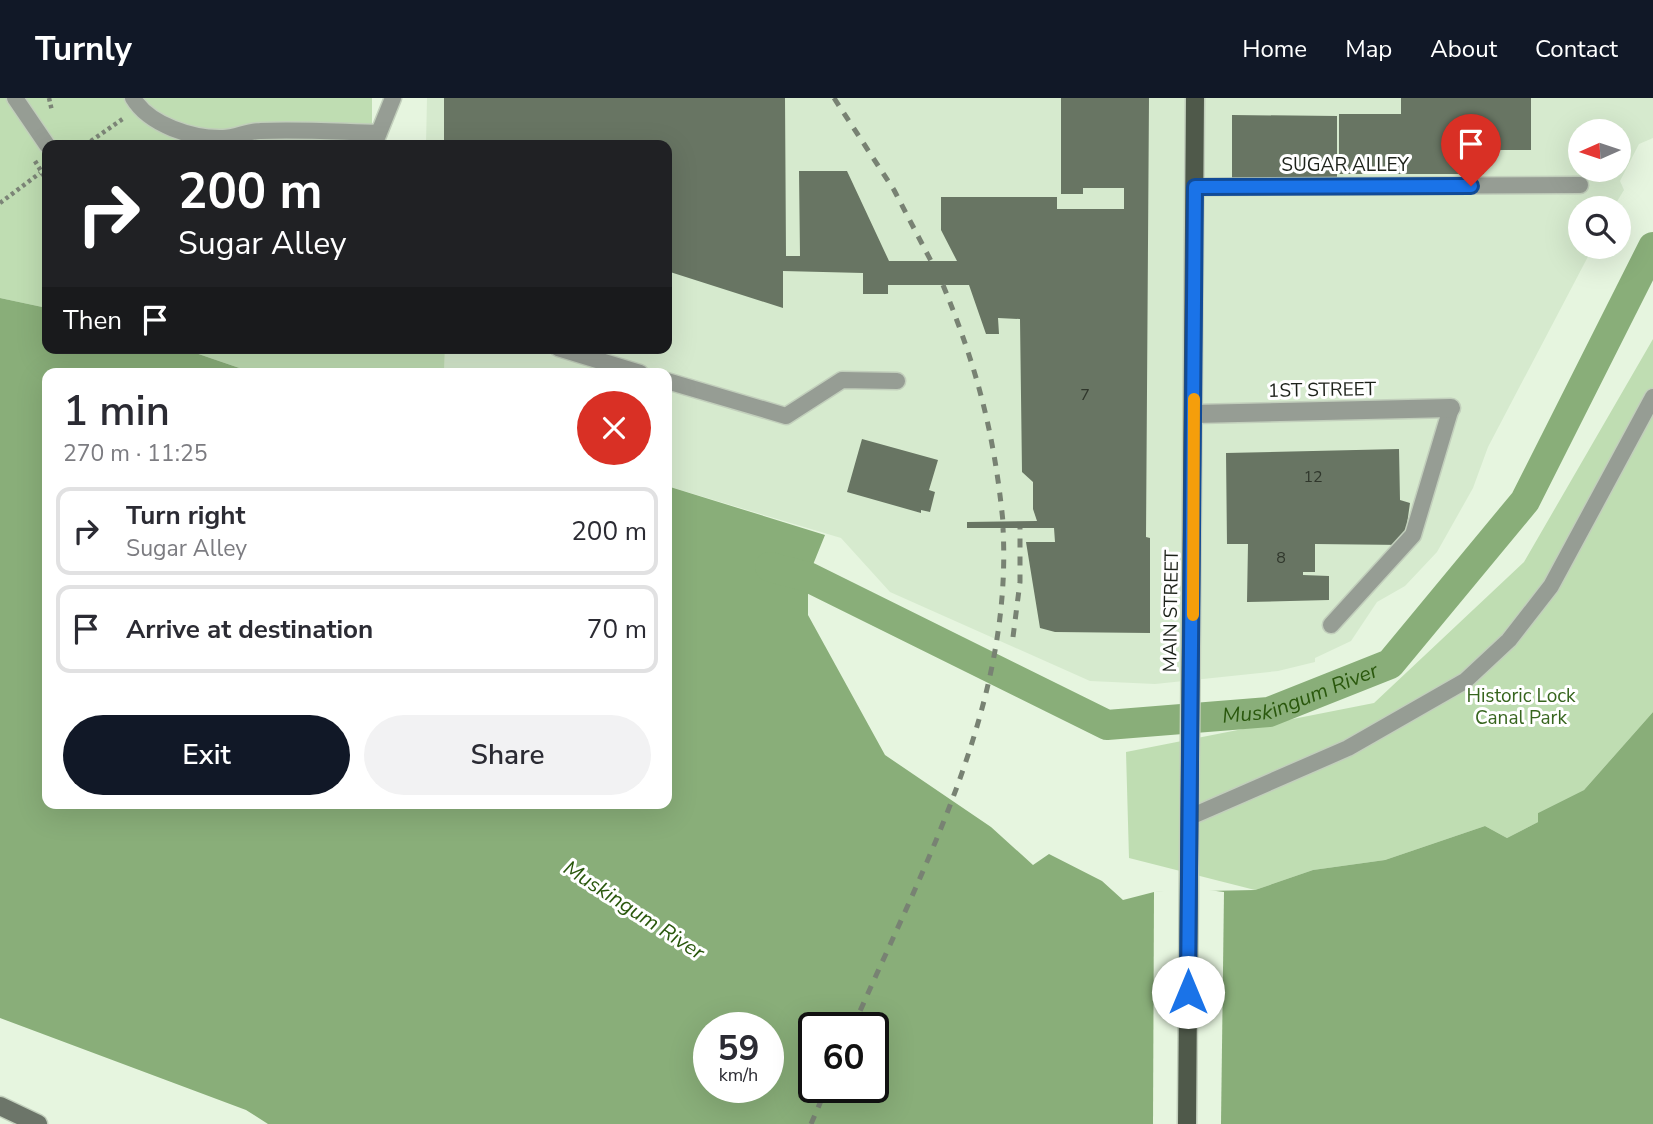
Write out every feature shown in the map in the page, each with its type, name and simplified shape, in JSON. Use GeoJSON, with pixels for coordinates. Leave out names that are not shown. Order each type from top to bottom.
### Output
{"type":"FeatureCollection","features":[{"type":"Feature","properties":{"kind":"main road","name":"MAIN STREET"},"geometry":{"type":"LineString","coordinates":[[1187,1124],[1195,98]]}},
{"type":"Feature","properties":{"kind":"main road"},"geometry":{"type":"LineString","coordinates":[[0,1107],[38,1124]]}},
{"type":"Feature","properties":{"kind":"street","name":"1ST STREET"},"geometry":{"type":"LineString","coordinates":[[1194,414],[1451,408]]}},
{"type":"Feature","properties":{"kind":"lane"},"geometry":{"type":"LineString","coordinates":[[15,98],[44,140]]}},
{"type":"Feature","properties":{"kind":"lane"},"geometry":{"type":"LineString","coordinates":[[136,103],[164,124],[189,134],[224,139],[257,131],[377,139],[393,98]]}},
{"type":"Feature","properties":{"kind":"lane","name":"SUGAR ALLEY"},"geometry":{"type":"LineString","coordinates":[[1195,187],[1580,185]]}},
{"type":"Feature","properties":{"kind":"lane"},"geometry":{"type":"LineString","coordinates":[[578,354],[624,368]]}},
{"type":"Feature","properties":{"kind":"lane"},"geometry":{"type":"LineString","coordinates":[[672,382],[786,416],[842,380],[897,381]]}},
{"type":"Feature","properties":{"kind":"lane"},"geometry":{"type":"LineString","coordinates":[[1190,817],[1348,748],[1465,681],[1510,639],[1551,586],[1653,397]]}},
{"type":"Feature","properties":{"kind":"lane"},"geometry":{"type":"LineString","coordinates":[[1331,625],[1413,535],[1451,408]]}},
{"type":"Feature","properties":{"kind":"path"},"geometry":{"type":"LineString","coordinates":[[91,140],[136,103]]}},
{"type":"Feature","properties":{"kind":"path"},"geometry":{"type":"LineString","coordinates":[[0,203],[40,173],[42,175]]}},
{"type":"Feature","properties":{"kind":"shaded area"},"geometry":{"type":"Polygon","coordinates":[[[427,98],[1653,98],[1653,138],[1639,144],[1631,160],[1631,119],[1568,119],[1568,182],[1620,182],[1624,190],[1620,196],[1568,196],[1568,259],[1587,259],[1488,447],[1473,488],[1437,552],[1405,586],[1377,602],[1351,641],[1315,658],[1315,662],[1278,671],[1155,684],[1090,681],[890,592],[841,538],[672,487],[672,368],[444,368],[445,354],[672,354],[672,140],[426,140],[427,98]]]}},
{"type":"Feature","properties":{"kind":"green space"},"geometry":{"type":"Polygon","coordinates":[[[0,98],[372,98],[372,140],[42,140],[42,307],[0,298],[0,98]]]}},
{"type":"Feature","properties":{"kind":"green space","name":"Historic Lock Canal Park"},"geometry":{"type":"Polygon","coordinates":[[[1653,339],[1653,712],[1584,790],[1538,813],[1538,822],[1507,838],[1485,826],[1385,860],[1313,870],[1255,890],[1129,858],[1126,752],[1374,703],[1524,562],[1653,339]]]}},
{"type":"Feature","properties":{"kind":"green space"},"geometry":{"type":"Polygon","coordinates":[[[199,354],[445,354],[444,368],[239,368],[199,354]]]}},
{"type":"Feature","properties":{"kind":"water"},"geometry":{"type":"Polygon","coordinates":[[[0,298],[42,307],[42,354],[199,354],[239,368],[42,368],[42,809],[672,809],[672,488],[825,535],[808,577],[808,615],[885,755],[991,827],[1033,865],[1049,854],[1102,881],[1123,900],[1154,892],[1255,890],[1313,870],[1385,860],[1485,826],[1507,838],[1538,822],[1538,813],[1584,790],[1653,712],[1653,1124],[268,1124],[246,1110],[0,1018],[0,298]]]}},
{"type":"Feature","properties":{"kind":"pier"},"geometry":{"type":"Polygon","coordinates":[[[1193,888],[1224,892],[1221,1124],[1153,1124],[1154,892],[1193,888]]]}},
{"type":"Feature","properties":{"kind":"building"},"geometry":{"type":"Polygon","coordinates":[[[444,98],[785,98],[786,256],[800,256],[799,171],[847,171],[889,261],[957,261],[941,230],[941,197],[1057,197],[1057,209],[1124,209],[1124,188],[1083,188],[1083,194],[1061,194],[1061,98],[1149,98],[1146,537],[1150,538],[1150,633],[1055,632],[1040,628],[1026,542],[1055,542],[1054,528],[967,528],[967,522],[1037,521],[1033,509],[1033,482],[1022,472],[1020,319],[998,318],[999,334],[986,334],[969,285],[888,285],[888,294],[863,294],[863,273],[783,271],[783,308],[672,273],[672,140],[444,140],[444,98]]]}},
{"type":"Feature","properties":{"kind":"building"},"geometry":{"type":"Polygon","coordinates":[[[1401,98],[1531,98],[1531,150],[1484,150],[1484,174],[1339,174],[1339,114],[1401,114],[1401,98]]]}},
{"type":"Feature","properties":{"kind":"building"},"geometry":{"type":"Polygon","coordinates":[[[1232,115],[1337,116],[1337,181],[1232,180],[1232,115]]]}},
{"type":"Feature","properties":{"kind":"building"},"geometry":{"type":"Polygon","coordinates":[[[862,439],[938,460],[929,490],[935,492],[930,512],[921,510],[921,513],[847,492],[862,439]]]}},
{"type":"Feature","properties":{"kind":"building"},"geometry":{"type":"Polygon","coordinates":[[[1399,449],[1400,500],[1410,503],[1404,545],[1315,544],[1315,572],[1303,572],[1303,575],[1329,576],[1329,600],[1247,602],[1248,544],[1227,544],[1226,453],[1399,449]]]}},
{"type":"Feature","properties":{"kind":"waterway","name":"Muskingum River"},"geometry":{"type":"LineString","coordinates":[[770,567],[808,577],[1107,725],[1269,712],[1390,664],[1525,501],[1653,247]]}},
{"type":"Feature","properties":{"kind":"railway"},"geometry":{"type":"LineString","coordinates":[[834,98],[894,190],[931,261]]}},
{"type":"Feature","properties":{"kind":"railway"},"geometry":{"type":"LineString","coordinates":[[943,285],[975,373],[995,459],[1003,522]]}},
{"type":"Feature","properties":{"kind":"railway"},"geometry":{"type":"LineString","coordinates":[[860,1012],[933,847],[958,785],[978,722],[993,659],[1002,594],[1003,528]]}},
{"type":"Feature","properties":{"kind":"railway"},"geometry":{"type":"LineString","coordinates":[[1013,637],[1020,582],[1020,528]]}},
{"type":"Feature","properties":{"kind":"railway"},"geometry":{"type":"LineString","coordinates":[[811,1124],[820,1103]]}},
{"type":"Feature","properties":{"kind":"slow traffic"},"geometry":{"type":"LineString","coordinates":[[1193,615],[1194,399]]}},
{"type":"Feature","properties":{"kind":"route"},"geometry":{"type":"LineString","coordinates":[[1188,992],[1195,187],[1471,186]]}}]}
